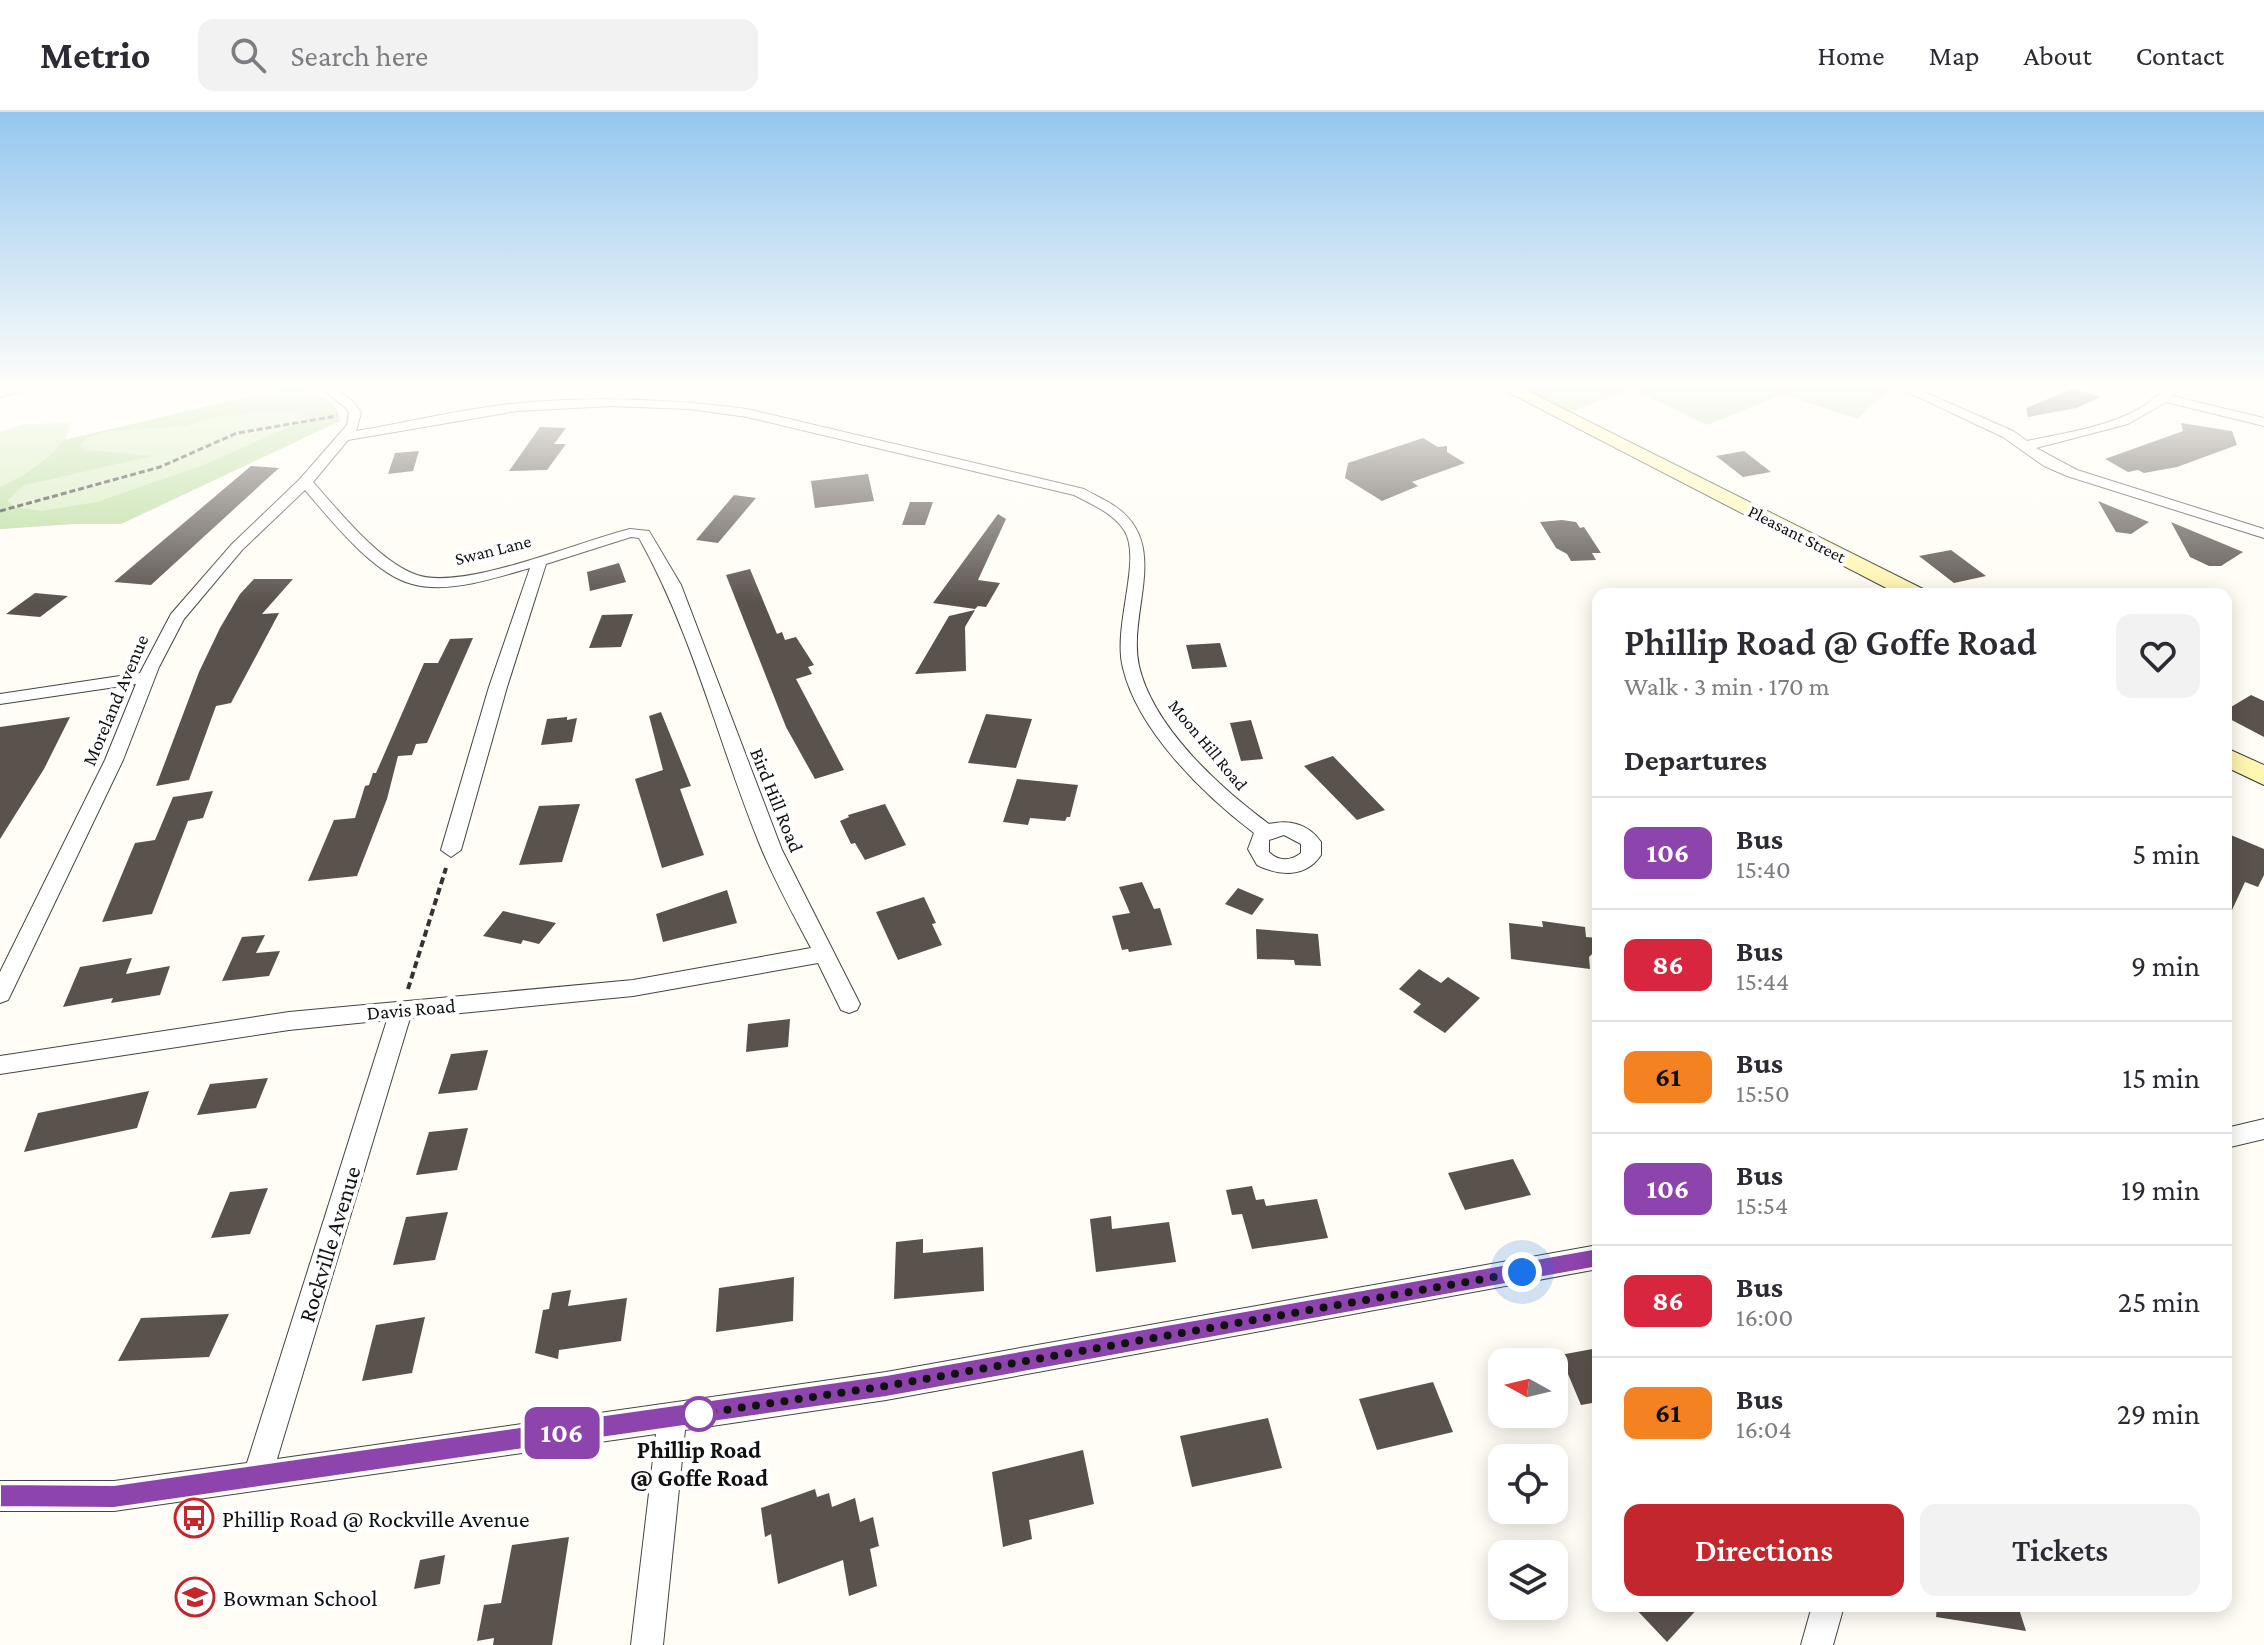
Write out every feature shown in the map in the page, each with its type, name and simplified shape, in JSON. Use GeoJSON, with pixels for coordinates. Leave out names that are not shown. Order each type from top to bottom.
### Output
{"type":"FeatureCollection","features":[{"type":"Feature","properties":{"kind":"street","name":"Moreland Avenue"},"geometry":{"type":"LineString","coordinates":[[0,994],[114,760],[147,677],[185,607],[237,547],[324,460]]}},
{"type":"Feature","properties":{"kind":"street","name":"Moon Hill Road"},"geometry":{"type":"LineString","coordinates":[[942,460],[1079,492],[1121,516],[1136,536],[1140,548],[1126,635],[1132,672],[1157,719],[1196,768],[1233,807],[1266,832]]}},
{"type":"Feature","properties":{"kind":"street","name":"Pleasant Street"},"geometry":{"type":"LineString","coordinates":[[1650,460],[1903,588]]}},
{"type":"Feature","properties":{"kind":"street"},"geometry":{"type":"LineString","coordinates":[[2044,460],[2085,478],[2264,534]]}},
{"type":"Feature","properties":{"kind":"street","name":"Swan Lane"},"geometry":{"type":"LineString","coordinates":[[305,482],[344,525],[395,569],[413,579],[431,583],[457,580],[540,560],[630,533],[644,534],[681,605]]}},
{"type":"Feature","properties":{"kind":"street"},"geometry":{"type":"LineString","coordinates":[[451,850],[498,687],[540,560]]}},
{"type":"Feature","properties":{"kind":"street","name":"Bird Hill Road"},"geometry":{"type":"LineString","coordinates":[[681,605],[772,850],[849,1004]]}},
{"type":"Feature","properties":{"kind":"street"},"geometry":{"type":"LineString","coordinates":[[0,699],[147,677]]}},
{"type":"Feature","properties":{"kind":"street"},"geometry":{"type":"LineString","coordinates":[[2232,759],[2264,776]]}},
{"type":"Feature","properties":{"kind":"street","name":"Davis Road"},"geometry":{"type":"LineString","coordinates":[[0,1065],[289,1021],[633,988],[823,954]]}},
{"type":"Feature","properties":{"kind":"street","name":"Rockville Avenue"},"geometry":{"type":"LineString","coordinates":[[257,1477],[401,1010]]}},
{"type":"Feature","properties":{"kind":"street"},"geometry":{"type":"LineString","coordinates":[[2232,1137],[2264,1129]]}},
{"type":"Feature","properties":{"kind":"street"},"geometry":{"type":"LineString","coordinates":[[0,1496],[114,1496],[672,1418],[901,1383],[1592,1258]]}},
{"type":"Feature","properties":{"kind":"street"},"geometry":{"type":"LineString","coordinates":[[647,1645],[672,1418]]}},
{"type":"Feature","properties":{"kind":"street"},"geometry":{"type":"LineString","coordinates":[[1817,1645],[1826,1612]]}},
{"type":"Feature","properties":{"kind":"path"},"geometry":{"type":"LineString","coordinates":[[0,511],[160,467],[177,460]]}},
{"type":"Feature","properties":{"kind":"path"},"geometry":{"type":"LineString","coordinates":[[401,1010],[451,850]]}},
{"type":"Feature","properties":{"kind":"green space"},"geometry":{"type":"Polygon","coordinates":[[[0,460],[258,460],[121,524],[0,529],[0,460]]]}},
{"type":"Feature","properties":{"kind":"green space"},"geometry":{"type":"Polygon","coordinates":[[[44,460],[137,460],[24,485],[7,501],[15,507],[41,511],[97,502],[216,460],[258,460],[121,524],[0,529],[0,487],[44,460]]]}},
{"type":"Feature","properties":{"kind":"building"},"geometry":{"type":"Polygon","coordinates":[[[393,460],[416,460],[413,471],[388,474],[393,460]]]}},
{"type":"Feature","properties":{"kind":"building"},"geometry":{"type":"Polygon","coordinates":[[[517,460],[555,460],[547,470],[509,471],[517,460]]]}},
{"type":"Feature","properties":{"kind":"building"},"geometry":{"type":"Polygon","coordinates":[[[1358,460],[1459,460],[1465,463],[1412,482],[1418,486],[1382,501],[1345,478],[1348,463],[1358,460]]]}},
{"type":"Feature","properties":{"kind":"building"},"geometry":{"type":"Polygon","coordinates":[[[1721,460],[1755,460],[1771,472],[1743,477],[1721,460]]]}},
{"type":"Feature","properties":{"kind":"building"},"geometry":{"type":"Polygon","coordinates":[[[2106,460],[2197,460],[2144,473],[2138,470],[2128,472],[2106,460]]]}},
{"type":"Feature","properties":{"kind":"building"},"geometry":{"type":"Polygon","coordinates":[[[251,466],[279,468],[151,585],[114,582],[251,466]]]}},
{"type":"Feature","properties":{"kind":"building"},"geometry":{"type":"Polygon","coordinates":[[[868,474],[874,501],[815,508],[811,481],[868,474]]]}},
{"type":"Feature","properties":{"kind":"building"},"geometry":{"type":"Polygon","coordinates":[[[734,495],[756,498],[718,543],[696,540],[734,495]]]}},
{"type":"Feature","properties":{"kind":"building"},"geometry":{"type":"Polygon","coordinates":[[[2098,501],[2149,522],[2131,534],[2116,532],[2098,501]]]}},
{"type":"Feature","properties":{"kind":"building"},"geometry":{"type":"Polygon","coordinates":[[[910,502],[933,502],[925,525],[902,525],[910,502]]]}},
{"type":"Feature","properties":{"kind":"building"},"geometry":{"type":"Polygon","coordinates":[[[998,514],[1006,519],[978,580],[1000,583],[986,607],[978,606],[975,609],[933,603],[998,514]]]}},
{"type":"Feature","properties":{"kind":"building"},"geometry":{"type":"Polygon","coordinates":[[[1562,520],[1584,527],[1601,553],[1592,553],[1596,560],[1571,561],[1567,554],[1556,548],[1540,522],[1562,520]]]}},
{"type":"Feature","properties":{"kind":"building"},"geometry":{"type":"Polygon","coordinates":[[[2171,522],[2243,552],[2221,566],[2209,566],[2190,557],[2171,522]]]}},
{"type":"Feature","properties":{"kind":"building"},"geometry":{"type":"Polygon","coordinates":[[[1951,550],[1986,576],[1954,583],[1919,556],[1951,550]]]}},
{"type":"Feature","properties":{"kind":"building"},"geometry":{"type":"Polygon","coordinates":[[[619,563],[626,582],[590,591],[587,572],[619,563]]]}},
{"type":"Feature","properties":{"kind":"building"},"geometry":{"type":"Polygon","coordinates":[[[750,569],[777,634],[782,632],[785,640],[796,637],[814,665],[808,667],[812,674],[796,679],[844,770],[815,779],[786,727],[726,575],[750,569]]]}},
{"type":"Feature","properties":{"kind":"building"},"geometry":{"type":"Polygon","coordinates":[[[254,579],[293,579],[262,614],[279,613],[231,703],[216,706],[189,780],[156,786],[199,672],[240,594],[254,579]]]}},
{"type":"Feature","properties":{"kind":"building"},"geometry":{"type":"Polygon","coordinates":[[[35,593],[68,596],[40,617],[6,614],[35,593]]]}},
{"type":"Feature","properties":{"kind":"building"},"geometry":{"type":"Polygon","coordinates":[[[975,610],[965,627],[966,671],[915,674],[949,616],[975,610]]]}},
{"type":"Feature","properties":{"kind":"building"},"geometry":{"type":"Polygon","coordinates":[[[633,614],[621,647],[589,648],[602,615],[633,614]]]}},
{"type":"Feature","properties":{"kind":"building"},"geometry":{"type":"Polygon","coordinates":[[[473,638],[427,743],[416,744],[412,755],[398,756],[387,799],[357,876],[308,881],[334,820],[355,818],[365,786],[369,785],[373,773],[376,773],[424,663],[438,663],[450,639],[473,638]]]}},
{"type":"Feature","properties":{"kind":"building"},"geometry":{"type":"Polygon","coordinates":[[[1220,643],[1227,667],[1192,669],[1186,645],[1220,643]]]}},
{"type":"Feature","properties":{"kind":"building"},"geometry":{"type":"Polygon","coordinates":[[[2251,695],[2264,701],[2264,737],[2232,720],[2232,706],[2251,695]]]}},
{"type":"Feature","properties":{"kind":"building"},"geometry":{"type":"Polygon","coordinates":[[[661,712],[691,786],[680,789],[704,855],[662,868],[635,779],[663,770],[649,716],[661,712]]]}},
{"type":"Feature","properties":{"kind":"building"},"geometry":{"type":"Polygon","coordinates":[[[986,714],[1032,719],[1016,768],[968,763],[986,714]]]}},
{"type":"Feature","properties":{"kind":"building"},"geometry":{"type":"Polygon","coordinates":[[[70,717],[44,769],[0,839],[0,727],[70,717]]]}},
{"type":"Feature","properties":{"kind":"building"},"geometry":{"type":"Polygon","coordinates":[[[567,717],[567,720],[577,718],[572,742],[541,745],[547,719],[567,717]]]}},
{"type":"Feature","properties":{"kind":"building"},"geometry":{"type":"Polygon","coordinates":[[[1251,720],[1263,759],[1241,761],[1230,723],[1251,720]]]}},
{"type":"Feature","properties":{"kind":"building"},"geometry":{"type":"Polygon","coordinates":[[[1333,756],[1385,810],[1357,820],[1304,766],[1333,756]]]}},
{"type":"Feature","properties":{"kind":"building"},"geometry":{"type":"Polygon","coordinates":[[[1017,779],[1078,785],[1070,817],[1065,821],[1030,818],[1028,825],[1003,822],[1017,779]]]}},
{"type":"Feature","properties":{"kind":"building"},"geometry":{"type":"Polygon","coordinates":[[[213,791],[203,818],[188,821],[152,914],[102,922],[135,843],[155,840],[173,797],[213,791]]]}},
{"type":"Feature","properties":{"kind":"building"},"geometry":{"type":"Polygon","coordinates":[[[580,804],[562,862],[519,865],[539,806],[580,804]]]}},
{"type":"Feature","properties":{"kind":"building"},"geometry":{"type":"Polygon","coordinates":[[[885,804],[906,845],[865,860],[855,843],[851,844],[840,821],[848,815],[885,804]]]}},
{"type":"Feature","properties":{"kind":"building"},"geometry":{"type":"Polygon","coordinates":[[[2232,836],[2264,849],[2264,875],[2258,887],[2245,882],[2232,910],[2232,836]]]}},
{"type":"Feature","properties":{"kind":"building"},"geometry":{"type":"Polygon","coordinates":[[[1142,882],[1154,909],[1160,908],[1172,945],[1129,952],[1128,949],[1122,950],[1112,916],[1130,913],[1119,887],[1142,882]]]}},
{"type":"Feature","properties":{"kind":"building"},"geometry":{"type":"Polygon","coordinates":[[[1238,888],[1264,899],[1252,915],[1225,904],[1238,888]]]}},
{"type":"Feature","properties":{"kind":"building"},"geometry":{"type":"Polygon","coordinates":[[[727,890],[737,923],[663,942],[656,914],[727,890]]]}},
{"type":"Feature","properties":{"kind":"building"},"geometry":{"type":"Polygon","coordinates":[[[924,897],[942,945],[898,960],[876,912],[924,897]]]}},
{"type":"Feature","properties":{"kind":"building"},"geometry":{"type":"Polygon","coordinates":[[[503,911],[556,923],[539,944],[523,940],[521,944],[483,936],[503,911]]]}},
{"type":"Feature","properties":{"kind":"building"},"geometry":{"type":"Polygon","coordinates":[[[1542,921],[1585,927],[1586,937],[1592,938],[1590,969],[1511,959],[1509,923],[1543,927],[1542,921]]]}},
{"type":"Feature","properties":{"kind":"building"},"geometry":{"type":"Polygon","coordinates":[[[1256,929],[1318,934],[1321,966],[1295,965],[1294,960],[1257,959],[1256,929]]]}},
{"type":"Feature","properties":{"kind":"building"},"geometry":{"type":"Polygon","coordinates":[[[265,935],[256,953],[280,951],[269,976],[222,981],[242,937],[265,935]]]}},
{"type":"Feature","properties":{"kind":"building"},"geometry":{"type":"Polygon","coordinates":[[[132,958],[126,974],[170,966],[160,995],[111,1003],[113,998],[63,1007],[80,967],[132,958]]]}},
{"type":"Feature","properties":{"kind":"building"},"geometry":{"type":"Polygon","coordinates":[[[1419,969],[1441,983],[1448,977],[1480,998],[1445,1033],[1413,1012],[1421,1004],[1399,989],[1419,969]]]}},
{"type":"Feature","properties":{"kind":"building"},"geometry":{"type":"Polygon","coordinates":[[[790,1019],[788,1047],[746,1052],[748,1024],[790,1019]]]}},
{"type":"Feature","properties":{"kind":"building"},"geometry":{"type":"Polygon","coordinates":[[[488,1050],[477,1090],[438,1094],[451,1054],[488,1050]]]}},
{"type":"Feature","properties":{"kind":"building"},"geometry":{"type":"Polygon","coordinates":[[[268,1078],[256,1108],[197,1115],[210,1084],[268,1078]]]}},
{"type":"Feature","properties":{"kind":"building"},"geometry":{"type":"Polygon","coordinates":[[[149,1091],[137,1128],[24,1152],[38,1113],[149,1091]]]}},
{"type":"Feature","properties":{"kind":"building"},"geometry":{"type":"Polygon","coordinates":[[[468,1128],[457,1170],[416,1175],[429,1132],[468,1128]]]}},
{"type":"Feature","properties":{"kind":"building"},"geometry":{"type":"Polygon","coordinates":[[[1513,1159],[1531,1195],[1465,1210],[1448,1173],[1513,1159]]]}},
{"type":"Feature","properties":{"kind":"building"},"geometry":{"type":"Polygon","coordinates":[[[1252,1186],[1256,1200],[1264,1199],[1266,1206],[1317,1199],[1328,1238],[1252,1249],[1242,1214],[1232,1215],[1226,1190],[1252,1186]]]}},
{"type":"Feature","properties":{"kind":"building"},"geometry":{"type":"Polygon","coordinates":[[[268,1188],[250,1234],[211,1238],[230,1192],[268,1188]]]}},
{"type":"Feature","properties":{"kind":"building"},"geometry":{"type":"Polygon","coordinates":[[[448,1212],[435,1260],[393,1265],[406,1217],[448,1212]]]}},
{"type":"Feature","properties":{"kind":"building"},"geometry":{"type":"Polygon","coordinates":[[[1111,1216],[1112,1229],[1169,1222],[1176,1262],[1096,1272],[1090,1219],[1111,1216]]]}},
{"type":"Feature","properties":{"kind":"building"},"geometry":{"type":"Polygon","coordinates":[[[923,1239],[923,1253],[983,1247],[984,1291],[894,1299],[896,1242],[923,1239]]]}},
{"type":"Feature","properties":{"kind":"building"},"geometry":{"type":"Polygon","coordinates":[[[794,1277],[793,1321],[716,1332],[719,1288],[794,1277]]]}},
{"type":"Feature","properties":{"kind":"building"},"geometry":{"type":"Polygon","coordinates":[[[571,1290],[568,1306],[627,1298],[621,1341],[559,1350],[558,1359],[535,1353],[543,1310],[549,1309],[552,1293],[571,1290]]]}},
{"type":"Feature","properties":{"kind":"building"},"geometry":{"type":"Polygon","coordinates":[[[229,1314],[209,1357],[118,1361],[141,1318],[229,1314]]]}},
{"type":"Feature","properties":{"kind":"building"},"geometry":{"type":"Polygon","coordinates":[[[425,1317],[412,1373],[362,1381],[376,1325],[425,1317]]]}},
{"type":"Feature","properties":{"kind":"building"},"geometry":{"type":"Polygon","coordinates":[[[1592,1349],[1592,1403],[1581,1405],[1568,1374],[1568,1354],[1592,1349]]]}},
{"type":"Feature","properties":{"kind":"building"},"geometry":{"type":"Polygon","coordinates":[[[1433,1382],[1453,1432],[1377,1450],[1359,1399],[1433,1382]]]}},
{"type":"Feature","properties":{"kind":"building"},"geometry":{"type":"Polygon","coordinates":[[[1268,1418],[1282,1468],[1192,1487],[1180,1436],[1268,1418]]]}},
{"type":"Feature","properties":{"kind":"building"},"geometry":{"type":"Polygon","coordinates":[[[1083,1450],[1094,1504],[1029,1520],[1032,1539],[1003,1547],[992,1472],[1083,1450]]]}},
{"type":"Feature","properties":{"kind":"building"},"geometry":{"type":"Polygon","coordinates":[[[815,1489],[817,1497],[829,1493],[832,1507],[855,1498],[860,1522],[873,1517],[879,1546],[870,1549],[877,1586],[849,1596],[843,1560],[778,1584],[771,1534],[765,1537],[761,1508],[815,1489]]]}},
{"type":"Feature","properties":{"kind":"building"},"geometry":{"type":"Polygon","coordinates":[[[569,1537],[552,1645],[493,1645],[494,1638],[477,1641],[484,1605],[501,1603],[512,1545],[569,1537]]]}},
{"type":"Feature","properties":{"kind":"building"},"geometry":{"type":"Polygon","coordinates":[[[445,1555],[440,1584],[414,1589],[420,1560],[445,1555]]]}},
{"type":"Feature","properties":{"kind":"building"},"geometry":{"type":"Polygon","coordinates":[[[1639,1612],[1694,1612],[1667,1642],[1639,1612]]]}},
{"type":"Feature","properties":{"kind":"building"},"geometry":{"type":"Polygon","coordinates":[[[1936,1612],[2020,1612],[2026,1631],[1936,1617],[1936,1612]]]}},
{"type":"Feature","properties":{"kind":"bus line","name":"106"},"geometry":{"type":"LineString","coordinates":[[0,1496],[114,1496],[672,1418],[886,1386],[1471,1283],[1592,1258]]}},
{"type":"Feature","properties":{"kind":"place","name":"Phillip Road @ Goffe Road"},"geometry":{"type":"Point","coordinates":[699,1414]}},
{"type":"Feature","properties":{"kind":"place","name":"Phillip Road @ Rockville Avenue"},"geometry":{"type":"Point","coordinates":[194,1518]}},
{"type":"Feature","properties":{"kind":"place","name":"Bowman School"},"geometry":{"type":"Point","coordinates":[195,1597]}},
{"type":"Feature","properties":{"kind":"route"},"geometry":{"type":"LineString","coordinates":[[699,1414],[886,1386],[1522,1272]]}}]}
